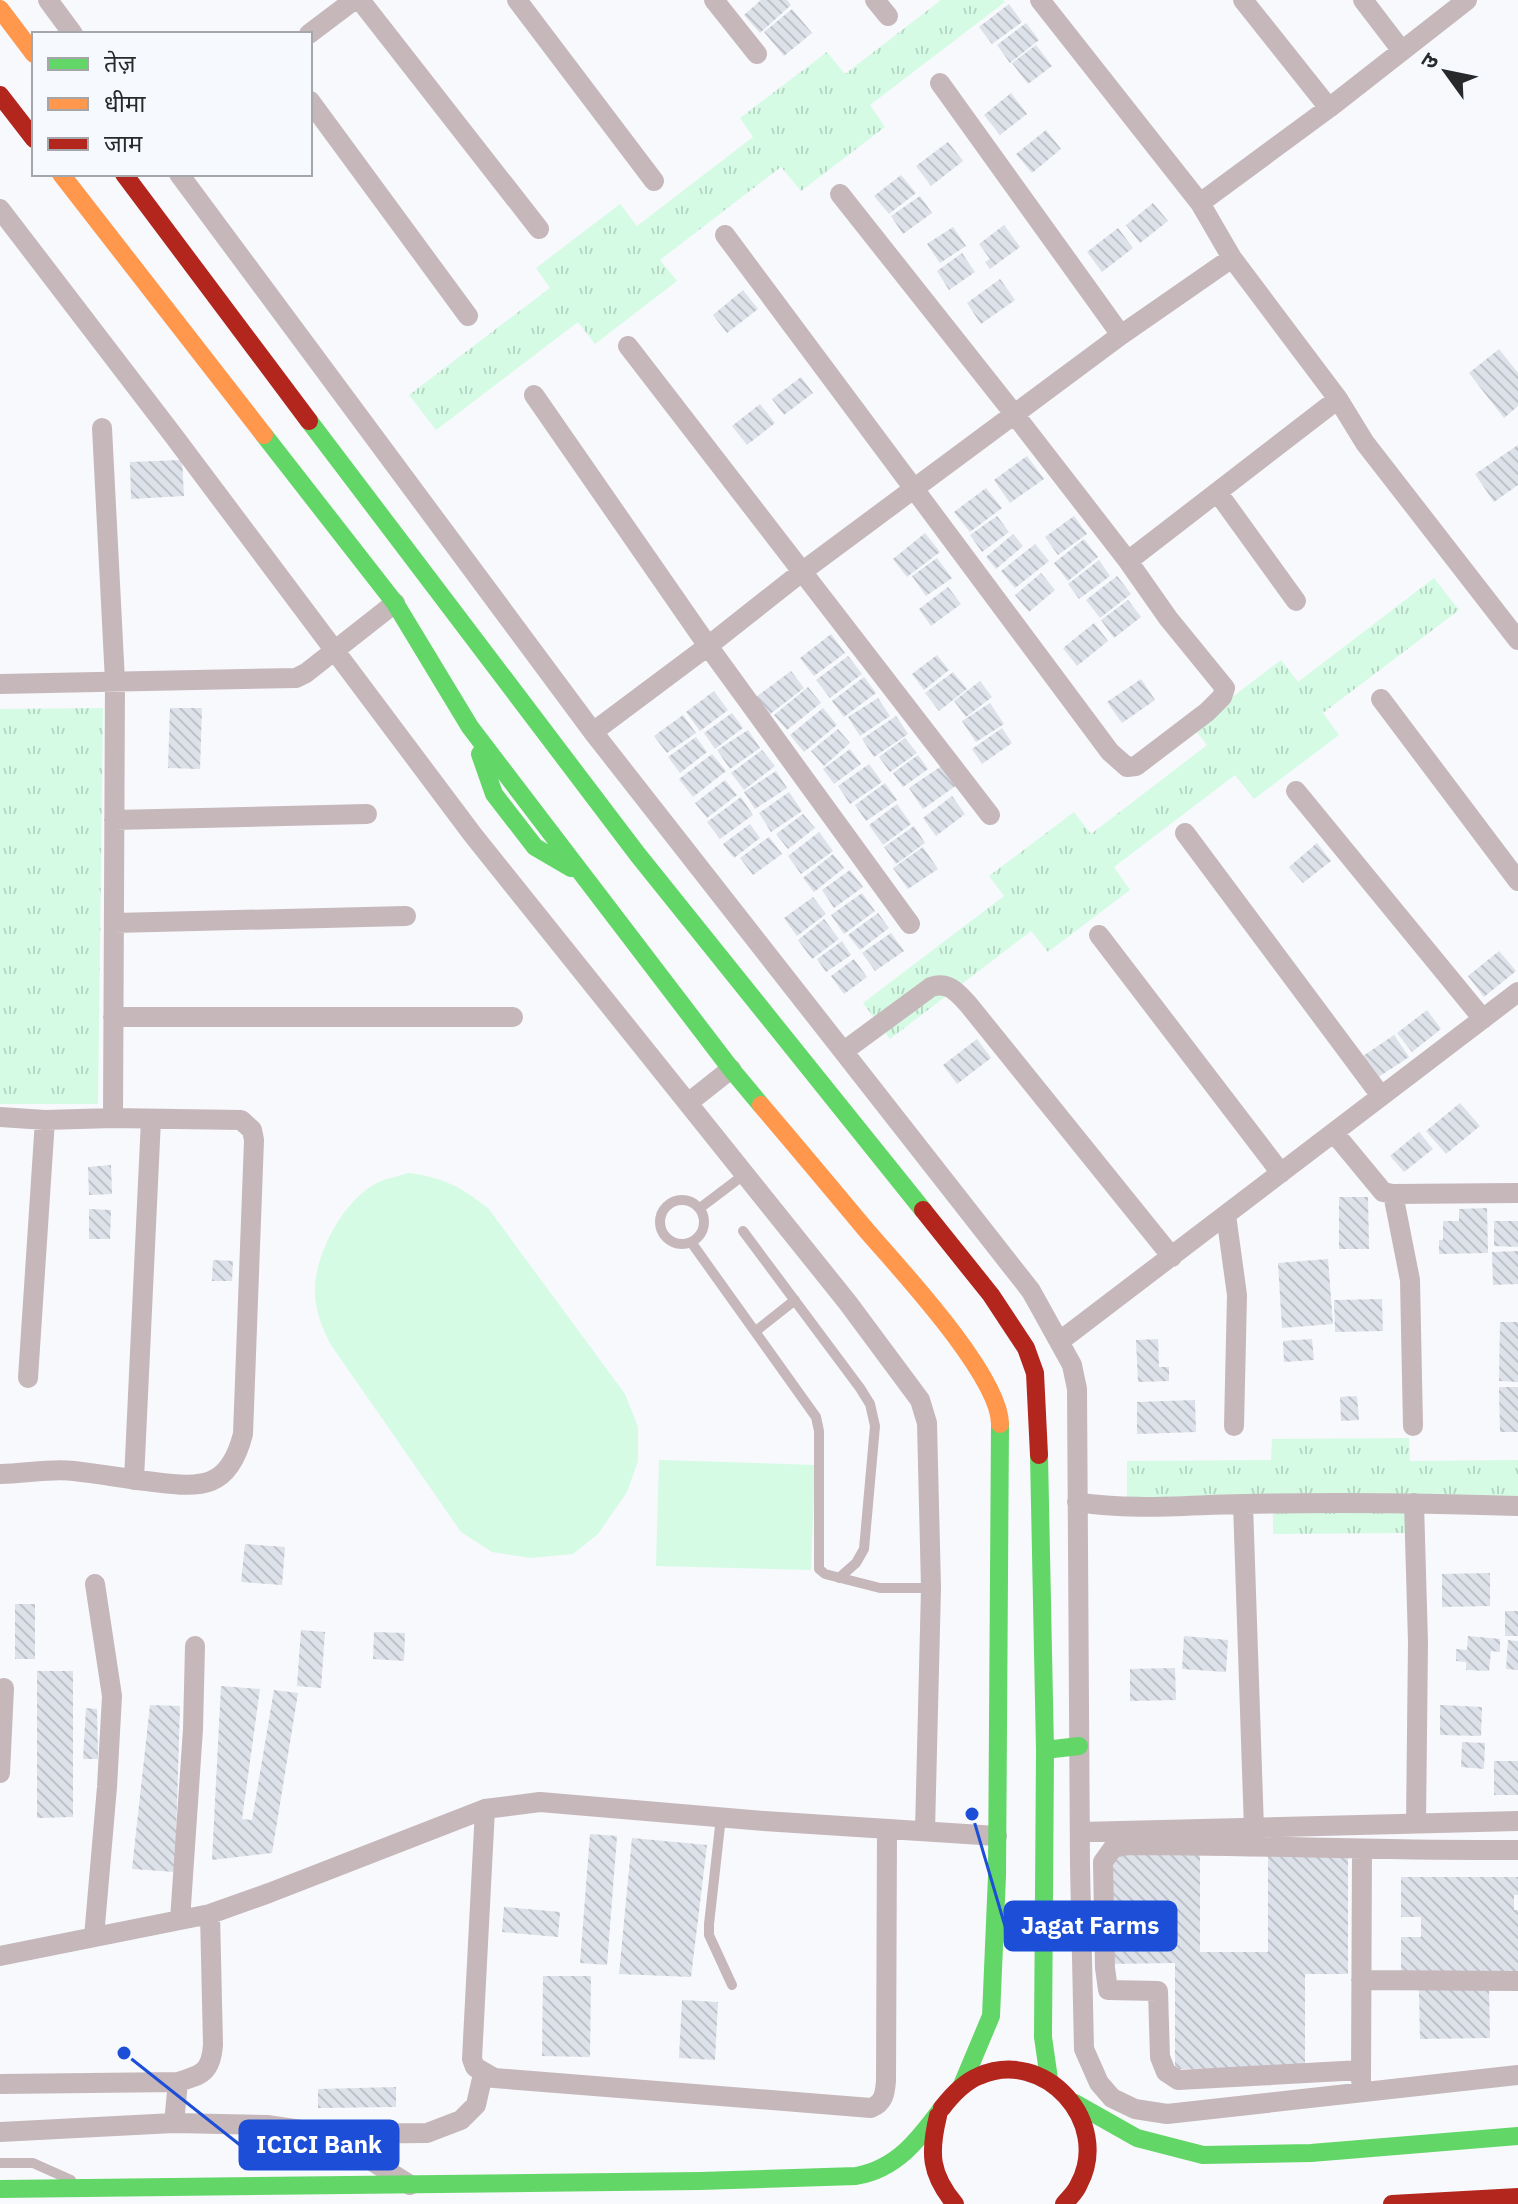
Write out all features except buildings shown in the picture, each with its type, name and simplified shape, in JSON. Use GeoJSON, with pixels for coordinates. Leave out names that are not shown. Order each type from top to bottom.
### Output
{"type":"FeatureCollection","features":[{"type":"Feature","properties":{"kind":"street"},"geometry":{"type":"LineString","coordinates":[[48,0],[72,32]]}},
{"type":"Feature","properties":{"kind":"street"},"geometry":{"type":"LineString","coordinates":[[312,32],[357,0],[539,229]]}},
{"type":"Feature","properties":{"kind":"street"},"geometry":{"type":"LineString","coordinates":[[517,0],[654,181]]}},
{"type":"Feature","properties":{"kind":"street"},"geometry":{"type":"LineString","coordinates":[[714,0],[757,54]]}},
{"type":"Feature","properties":{"kind":"street"},"geometry":{"type":"LineString","coordinates":[[1040,0],[1200,203],[1232,258],[1338,399],[1365,443],[1518,640]]}},
{"type":"Feature","properties":{"kind":"street"},"geometry":{"type":"LineString","coordinates":[[1243,0],[1329,108]]}},
{"type":"Feature","properties":{"kind":"street"},"geometry":{"type":"LineString","coordinates":[[1363,0],[1402,51]]}},
{"type":"Feature","properties":{"kind":"street"},"geometry":{"type":"LineString","coordinates":[[1200,203],[1329,108],[1467,0]]}},
{"type":"Feature","properties":{"kind":"street"},"geometry":{"type":"LineString","coordinates":[[0,9],[32,51]]}},
{"type":"Feature","properties":{"kind":"street"},"geometry":{"type":"LineString","coordinates":[[940,83],[1121,335]]}},
{"type":"Feature","properties":{"kind":"street"},"geometry":{"type":"LineString","coordinates":[[0,95],[32,136]]}},
{"type":"Feature","properties":{"kind":"street"},"geometry":{"type":"LineString","coordinates":[[312,104],[468,316]]}},
{"type":"Feature","properties":{"kind":"street"},"geometry":{"type":"LineString","coordinates":[[63,176],[395,603],[470,727],[494,794],[535,847],[585,877],[731,1069],[957,1337],[989,1390],[1000,1417],[997,1836],[991,2016],[962,2085]]}},
{"type":"Feature","properties":{"kind":"street"},"geometry":{"type":"LineString","coordinates":[[126,176],[638,855],[991,1295],[1026,1348],[1035,1373],[1038,1415],[1045,1750],[1043,2037],[1049,2079]]}},
{"type":"Feature","properties":{"kind":"street"},"geometry":{"type":"LineString","coordinates":[[180,176],[593,732],[1031,1291],[1072,1365],[1077,1389],[1084,2049],[1099,2083],[1112,2098],[1135,2109],[1167,2114],[1518,2075]]}},
{"type":"Feature","properties":{"kind":"street"},"geometry":{"type":"LineString","coordinates":[[725,235],[1110,752],[1127,767],[1136,766],[1207,712],[1222,697],[1225,688],[840,194]]}},
{"type":"Feature","properties":{"kind":"street"},"geometry":{"type":"LineString","coordinates":[[0,209],[473,835],[848,1303],[920,1400],[927,1423],[931,1588],[925,1831]]}},
{"type":"Feature","properties":{"kind":"street"},"geometry":{"type":"LineString","coordinates":[[593,732],[803,571],[1121,335],[1232,258]]}},
{"type":"Feature","properties":{"kind":"street"},"geometry":{"type":"LineString","coordinates":[[628,346],[990,815]]}},
{"type":"Feature","properties":{"kind":"street"},"geometry":{"type":"LineString","coordinates":[[534,395],[708,646],[910,924]]}},
{"type":"Feature","properties":{"kind":"street"},"geometry":{"type":"LineString","coordinates":[[1128,561],[1338,399]]}},
{"type":"Feature","properties":{"kind":"street"},"geometry":{"type":"LineString","coordinates":[[102,428],[115,681],[113,1118]]}},
{"type":"Feature","properties":{"kind":"street"},"geometry":{"type":"LineString","coordinates":[[1218,493],[1296,601]]}},
{"type":"Feature","properties":{"kind":"street"},"geometry":{"type":"LineString","coordinates":[[0,684],[296,678],[395,603]]}},
{"type":"Feature","properties":{"kind":"street"},"geometry":{"type":"LineString","coordinates":[[509,687],[567,731]]}},
{"type":"Feature","properties":{"kind":"street"},"geometry":{"type":"LineString","coordinates":[[1381,699],[1518,881]]}},
{"type":"Feature","properties":{"kind":"street"},"geometry":{"type":"LineString","coordinates":[[602,778],[619,801],[638,855]]}},
{"type":"Feature","properties":{"kind":"street"},"geometry":{"type":"LineString","coordinates":[[1296,791],[1483,1019]]}},
{"type":"Feature","properties":{"kind":"street"},"geometry":{"type":"LineString","coordinates":[[114,820],[367,814]]}},
{"type":"Feature","properties":{"kind":"street"},"geometry":{"type":"LineString","coordinates":[[1185,833],[1381,1096]]}},
{"type":"Feature","properties":{"kind":"street"},"geometry":{"type":"LineString","coordinates":[[114,923],[406,916]]}},
{"type":"Feature","properties":{"kind":"street"},"geometry":{"type":"LineString","coordinates":[[1099,935],[1281,1173]]}},
{"type":"Feature","properties":{"kind":"street"},"geometry":{"type":"LineString","coordinates":[[844,1051],[931,987],[948,986],[959,994],[987,1027],[1172,1257]]}},
{"type":"Feature","properties":{"kind":"street"},"geometry":{"type":"LineString","coordinates":[[1060,1341],[1518,992]]}},
{"type":"Feature","properties":{"kind":"street"},"geometry":{"type":"LineString","coordinates":[[113,1017],[513,1017]]}},
{"type":"Feature","properties":{"kind":"street"},"geometry":{"type":"LineString","coordinates":[[688,1103],[731,1069]]}},
{"type":"Feature","properties":{"kind":"street"},"geometry":{"type":"LineString","coordinates":[[0,1117],[45,1120],[241,1120],[252,1130],[254,1140],[243,1434],[233,1462],[213,1480],[190,1486],[59,1470],[0,1474]]}},
{"type":"Feature","properties":{"kind":"street"},"geometry":{"type":"LineString","coordinates":[[134,1480],[151,1119]]}},
{"type":"Feature","properties":{"kind":"street"},"geometry":{"type":"LineString","coordinates":[[28,1378],[45,1120]]}},
{"type":"Feature","properties":{"kind":"street"},"geometry":{"type":"LineString","coordinates":[[1335,1134],[1383,1192],[1518,1193]]}},
{"type":"Feature","properties":{"kind":"street"},"geometry":{"type":"LineString","coordinates":[[1393,1194],[1410,1280],[1413,1426]]}},
{"type":"Feature","properties":{"kind":"street"},"geometry":{"type":"LineString","coordinates":[[1226,1215],[1237,1295],[1234,1426]]}},
{"type":"Feature","properties":{"kind":"street"},"geometry":{"type":"LineString","coordinates":[[1077,1502],[1110,1507],[1414,1503],[1518,1506]]}},
{"type":"Feature","properties":{"kind":"street"},"geometry":{"type":"LineString","coordinates":[[1414,1503],[1418,1642],[1416,1824]]}},
{"type":"Feature","properties":{"kind":"street"},"geometry":{"type":"LineString","coordinates":[[1243,1504],[1254,1829]]}},
{"type":"Feature","properties":{"kind":"street"},"geometry":{"type":"LineString","coordinates":[[94,1937],[112,1696],[95,1584]]}},
{"type":"Feature","properties":{"kind":"street"},"geometry":{"type":"LineString","coordinates":[[180,1920],[193,1729],[195,1646]]}},
{"type":"Feature","properties":{"kind":"street"},"geometry":{"type":"LineString","coordinates":[[0,1773],[4,1688]]}},
{"type":"Feature","properties":{"kind":"street"},"geometry":{"type":"LineString","coordinates":[[1045,1750],[1079,1746]]}},
{"type":"Feature","properties":{"kind":"street"},"geometry":{"type":"LineString","coordinates":[[0,1956],[210,1914],[485,1809],[540,1802],[997,1836]]}},
{"type":"Feature","properties":{"kind":"street"},"geometry":{"type":"LineString","coordinates":[[485,1809],[472,2059],[483,2074],[525,2081],[871,2108],[878,2105],[884,2095],[886,2081],[887,1829]]}},
{"type":"Feature","properties":{"kind":"street"},"geometry":{"type":"LineString","coordinates":[[1080,1832],[1518,1821]]}},
{"type":"Feature","properties":{"kind":"street"},"geometry":{"type":"LineString","coordinates":[[1361,2070],[1178,2080],[1166,2072],[1160,2057],[1158,1991],[1108,1990],[1103,1862],[1113,1848],[1128,1845],[1518,1850]]}},
{"type":"Feature","properties":{"kind":"street"},"geometry":{"type":"LineString","coordinates":[[1361,2093],[1362,1849]]}},
{"type":"Feature","properties":{"kind":"street"},"geometry":{"type":"LineString","coordinates":[[0,2084],[178,2082],[197,2077],[207,2069],[212,2059],[210,1914]]}},
{"type":"Feature","properties":{"kind":"street"},"geometry":{"type":"LineString","coordinates":[[1361,1980],[1518,1981]]}},
{"type":"Feature","properties":{"kind":"street"},"geometry":{"type":"LineString","coordinates":[[0,2189],[784,2179],[867,2174],[907,2152],[962,2085],[982,2074],[1005,2069],[1028,2070],[1049,2079],[1075,2103],[1086,2129],[1088,2157],[1079,2185],[1064,2204]]}},
{"type":"Feature","properties":{"kind":"street"},"geometry":{"type":"LineString","coordinates":[[0,2132],[174,2123],[267,2125],[329,2134],[427,2133],[461,2120],[476,2105],[483,2074]]}},
{"type":"Feature","properties":{"kind":"street"},"geometry":{"type":"LineString","coordinates":[[174,2123],[178,2082]]}},
{"type":"Feature","properties":{"kind":"street"},"geometry":{"type":"LineString","coordinates":[[1075,2103],[1137,2138],[1203,2155],[1311,2153],[1518,2136]]}},
{"type":"Feature","properties":{"kind":"street"},"geometry":{"type":"LineString","coordinates":[[938,2115],[931,2140],[933,2167],[943,2191],[955,2204]]}},
{"type":"Feature","properties":{"kind":"street"},"geometry":{"type":"LineString","coordinates":[[329,2134],[410,2185]]}},
{"type":"Feature","properties":{"kind":"street"},"geometry":{"type":"LineString","coordinates":[[1392,2204],[1515,2199]]}},
{"type":"Feature","properties":{"kind":"lane"},"geometry":{"type":"LineString","coordinates":[[700,1208],[745,1174]]}},
{"type":"Feature","properties":{"kind":"lane"},"geometry":{"type":"LineString","coordinates":[[677,1200],[690,1201],[700,1208],[704,1219],[703,1229],[691,1242],[681,1244],[671,1241],[663,1232],[660,1217],[668,1204],[677,1200]]}},
{"type":"Feature","properties":{"kind":"lane"},"geometry":{"type":"LineString","coordinates":[[743,1231],[860,1388],[873,1412],[875,1426],[864,1549],[856,1563],[839,1578]]}},
{"type":"Feature","properties":{"kind":"lane"},"geometry":{"type":"LineString","coordinates":[[691,1242],[816,1417],[819,1431],[819,1569],[825,1574],[880,1588],[931,1588]]}},
{"type":"Feature","properties":{"kind":"lane"},"geometry":{"type":"LineString","coordinates":[[756,1331],[795,1300]]}},
{"type":"Feature","properties":{"kind":"lane"},"geometry":{"type":"LineString","coordinates":[[721,1817],[709,1935],[732,1985]]}},
{"type":"Feature","properties":{"kind":"lane"},"geometry":{"type":"LineString","coordinates":[[0,2163],[33,2163],[89,2188]]}},
{"type":"Feature","properties":{"kind":"green space"},"geometry":{"type":"Polygon","coordinates":[[[941,0],[1005,2],[870,105],[885,127],[801,191],[781,167],[660,260],[677,281],[595,344],[578,322],[436,430],[409,395],[550,288],[536,268],[620,204],[637,226],[753,137],[740,118],[827,52],[845,74],[941,0]]]}},
{"type":"Feature","properties":{"kind":"green space"},"geometry":{"type":"Polygon","coordinates":[[[1434,578],[1459,610],[1323,713],[1339,735],[1254,799],[1235,775],[1114,867],[1130,890],[1048,952],[1031,931],[890,1039],[863,1003],[1004,896],[989,876],[1074,812],[1091,834],[1207,745],[1193,727],[1281,660],[1298,682],[1434,578]]]}},
{"type":"Feature","properties":{"kind":"green space"},"geometry":{"type":"Polygon","coordinates":[[[103,708],[98,1104],[0,1104],[0,709],[103,708]]]}},
{"type":"Feature","properties":{"kind":"green space"},"geometry":{"type":"Polygon","coordinates":[[[409,1173],[451,1184],[488,1208],[625,1394],[638,1427],[638,1461],[627,1492],[598,1534],[573,1554],[530,1558],[492,1552],[461,1532],[325,1332],[316,1305],[316,1277],[334,1229],[366,1190],[382,1181],[409,1173]]]}},
{"type":"Feature","properties":{"kind":"green space"},"geometry":{"type":"Polygon","coordinates":[[[1409,1438],[1410,1461],[1518,1460],[1518,1507],[1407,1507],[1406,1533],[1273,1534],[1273,1512],[1127,1513],[1127,1461],[1271,1460],[1272,1439],[1409,1438]]]}},
{"type":"Feature","properties":{"kind":"green space"},"geometry":{"type":"Polygon","coordinates":[[[659,1460],[815,1465],[811,1570],[656,1566],[659,1460]]]}},
{"type":"Feature","properties":{"kind":"traffic: fast"},"geometry":{"type":"LineString","coordinates":[[309,421],[638,855],[923,1210]]}},
{"type":"Feature","properties":{"kind":"traffic: fast"},"geometry":{"type":"LineString","coordinates":[[264,435],[395,603],[470,727],[761,1105]]}},
{"type":"Feature","properties":{"kind":"traffic: fast"},"geometry":{"type":"LineString","coordinates":[[480,754],[494,794],[535,847],[571,868]]}},
{"type":"Feature","properties":{"kind":"traffic: fast"},"geometry":{"type":"LineString","coordinates":[[962,2085],[991,2016],[997,1876],[1000,1424]]}},
{"type":"Feature","properties":{"kind":"traffic: fast"},"geometry":{"type":"LineString","coordinates":[[1039,1455],[1045,1750],[1043,2037],[1049,2079]]}},
{"type":"Feature","properties":{"kind":"traffic: fast"},"geometry":{"type":"LineString","coordinates":[[1045,1750],[1079,1746]]}},
{"type":"Feature","properties":{"kind":"traffic: fast"},"geometry":{"type":"LineString","coordinates":[[1075,2103],[1137,2138],[1203,2155],[1311,2153],[1518,2136]]}},
{"type":"Feature","properties":{"kind":"traffic: fast"},"geometry":{"type":"LineString","coordinates":[[0,2189],[700,2181],[856,2176],[895,2160],[942,2108]]}},
{"type":"Feature","properties":{"kind":"traffic: slow"},"geometry":{"type":"LineString","coordinates":[[0,9],[32,51]]}},
{"type":"Feature","properties":{"kind":"traffic: slow"},"geometry":{"type":"LineString","coordinates":[[63,176],[264,435]]}},
{"type":"Feature","properties":{"kind":"traffic: slow"},"geometry":{"type":"LineString","coordinates":[[761,1105],[924,1296],[967,1352],[996,1403],[1000,1424]]}},
{"type":"Feature","properties":{"kind":"traffic: jam"},"geometry":{"type":"LineString","coordinates":[[0,95],[32,136]]}},
{"type":"Feature","properties":{"kind":"traffic: jam"},"geometry":{"type":"LineString","coordinates":[[125,176],[309,421]]}},
{"type":"Feature","properties":{"kind":"traffic: jam"},"geometry":{"type":"LineString","coordinates":[[923,1210],[991,1295],[1026,1348],[1035,1373],[1039,1455]]}},
{"type":"Feature","properties":{"kind":"traffic: jam"},"geometry":{"type":"LineString","coordinates":[[942,2108],[954,2094],[979,2076],[1003,2070],[1027,2072],[1048,2081],[1066,2096],[1079,2115],[1086,2137],[1087,2160],[1079,2184],[1064,2204]]}},
{"type":"Feature","properties":{"kind":"traffic: jam"},"geometry":{"type":"LineString","coordinates":[[938,2116],[933,2141],[934,2163],[941,2183],[955,2204]]}},
{"type":"Feature","properties":{"kind":"traffic: jam"},"geometry":{"type":"LineString","coordinates":[[1392,2204],[1518,2197]]}},
{"type":"Feature","properties":{"kind":"place","name":"Jagat Farms"},"geometry":{"type":"Point","coordinates":[972,1814]}},
{"type":"Feature","properties":{"kind":"place","name":"ICICI Bank"},"geometry":{"type":"Point","coordinates":[124,2053]}}]}
